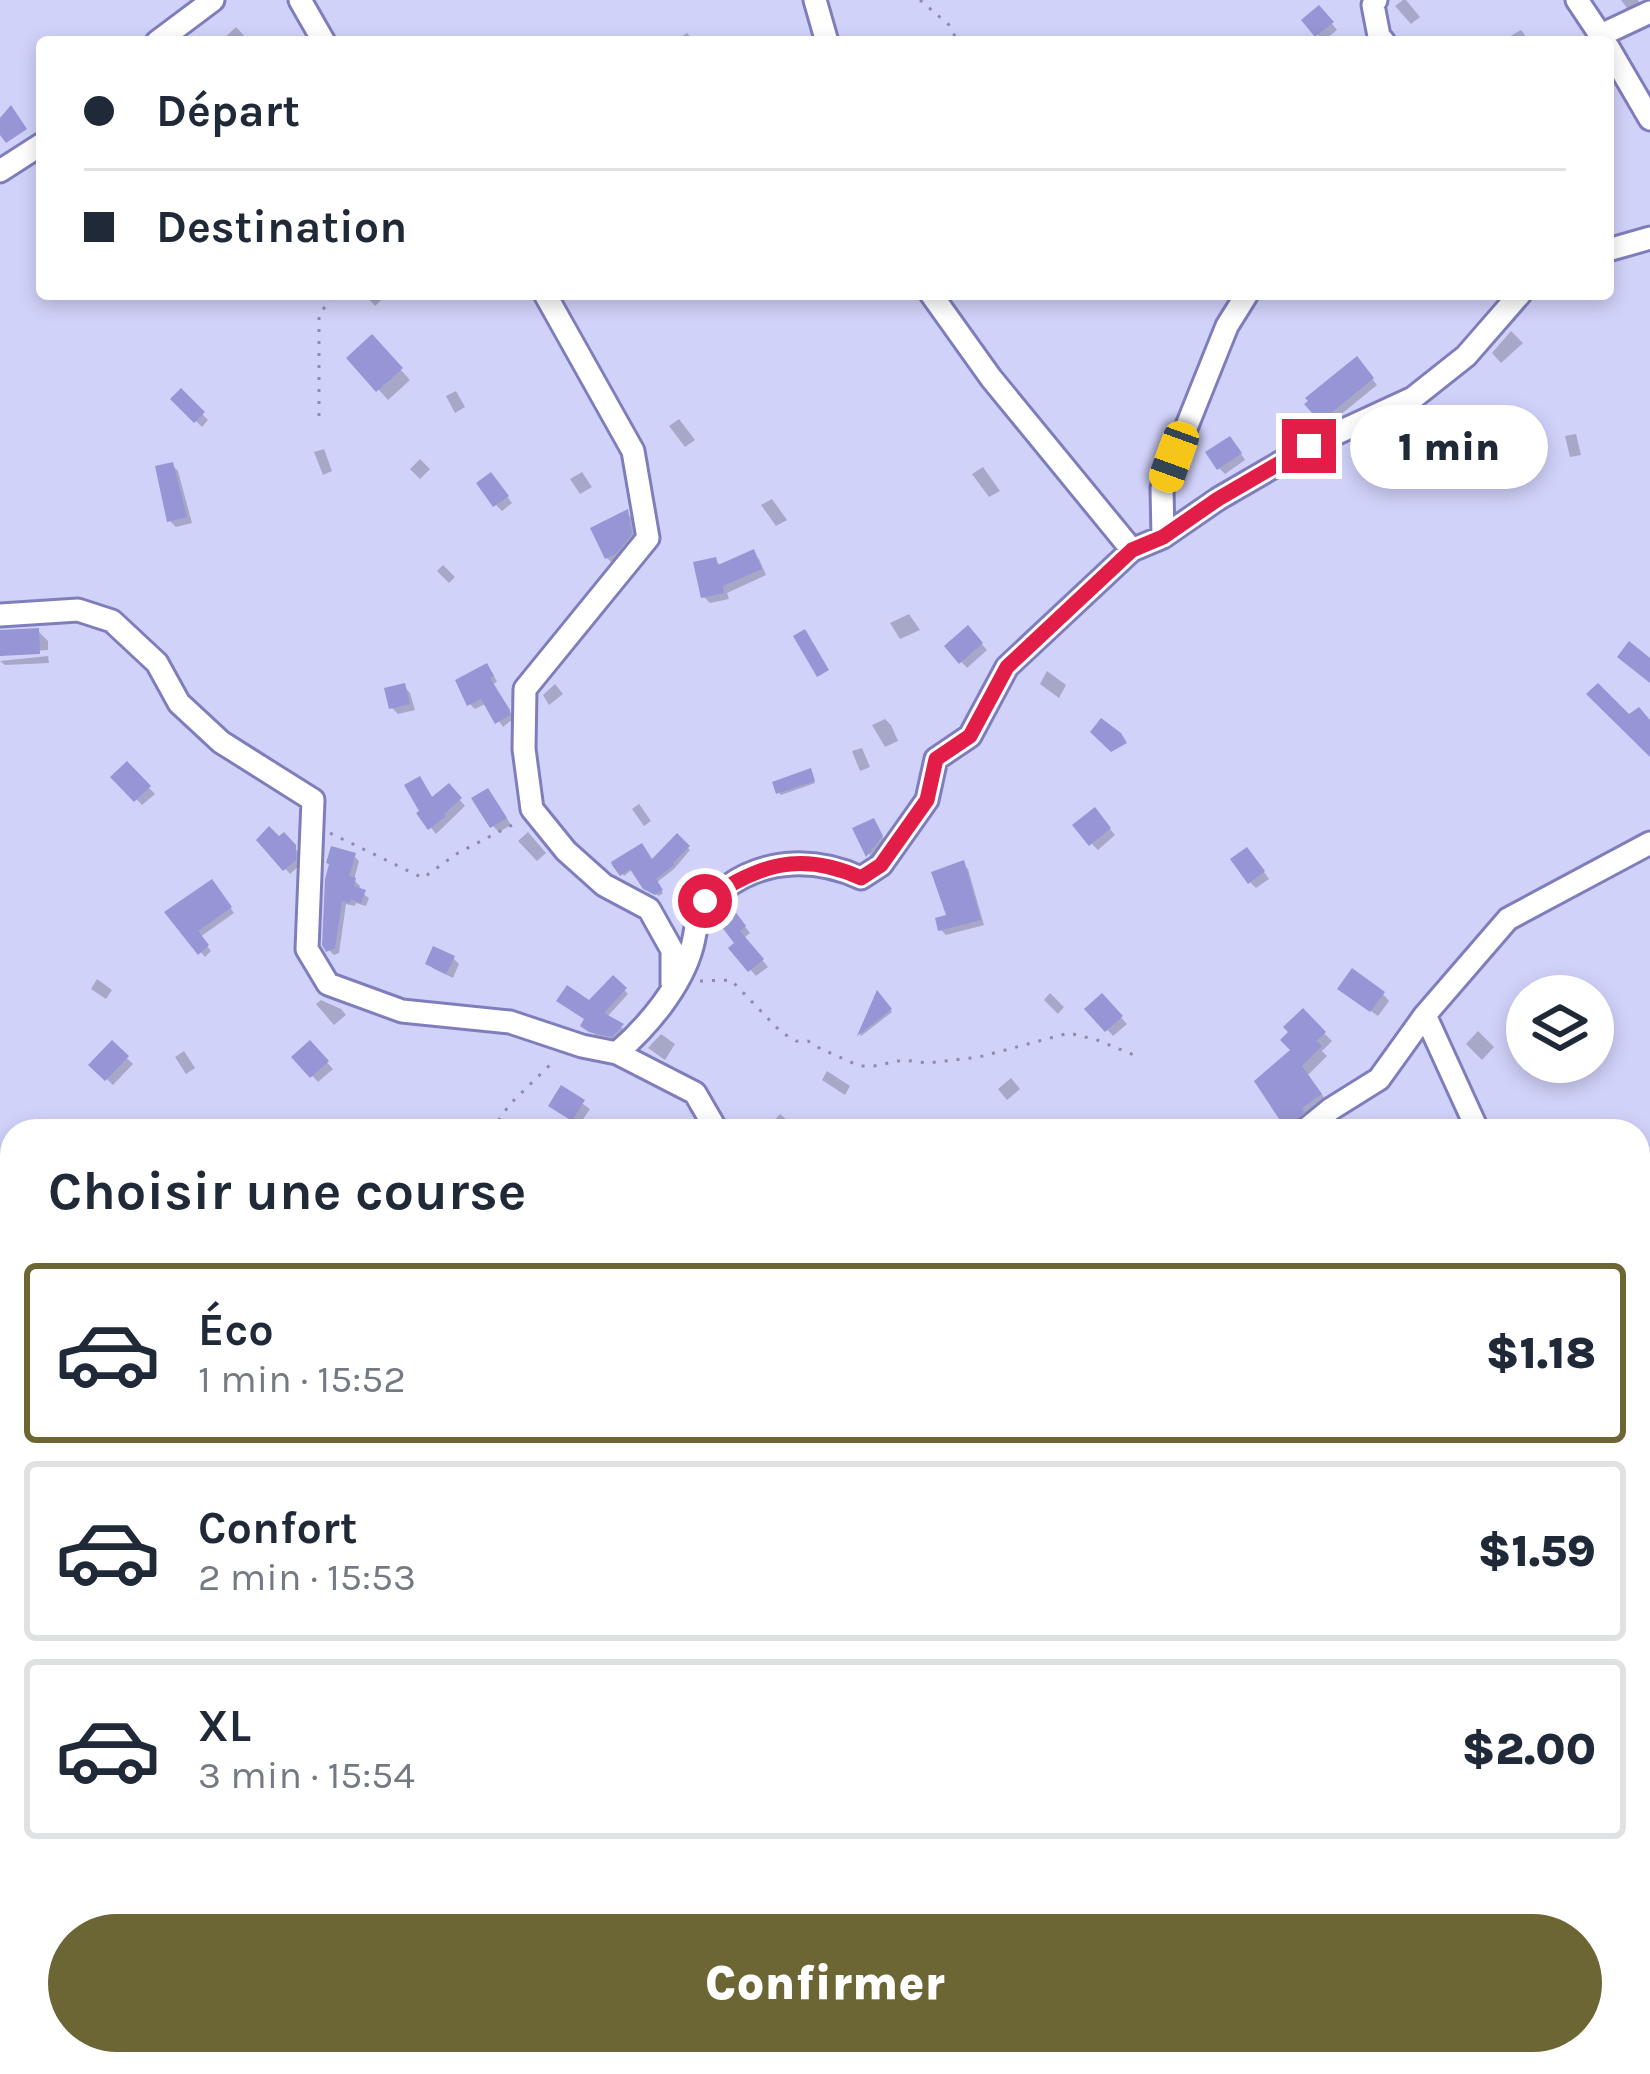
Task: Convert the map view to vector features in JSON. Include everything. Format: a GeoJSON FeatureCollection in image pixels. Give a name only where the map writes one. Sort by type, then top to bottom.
{"type":"FeatureCollection","features":[{"type":"Feature","properties":{"kind":"street"},"geometry":{"type":"LineString","coordinates":[[165,36],[213,0]]}},
{"type":"Feature","properties":{"kind":"street"},"geometry":{"type":"LineString","coordinates":[[300,0],[321,36]]}},
{"type":"Feature","properties":{"kind":"street"},"geometry":{"type":"LineString","coordinates":[[815,0],[825,36]]}},
{"type":"Feature","properties":{"kind":"street"},"geometry":{"type":"LineString","coordinates":[[1376,0],[1379,36]]}},
{"type":"Feature","properties":{"kind":"street"},"geometry":{"type":"LineString","coordinates":[[1577,0],[1602,36]]}},
{"type":"Feature","properties":{"kind":"street"},"geometry":{"type":"LineString","coordinates":[[1613,36],[1650,12]]}},
{"type":"Feature","properties":{"kind":"street"},"geometry":{"type":"LineString","coordinates":[[1614,56],[1650,118]]}},
{"type":"Feature","properties":{"kind":"street"},"geometry":{"type":"LineString","coordinates":[[0,171],[36,148]]}},
{"type":"Feature","properties":{"kind":"street"},"geometry":{"type":"LineString","coordinates":[[1614,248],[1650,238]]}},
{"type":"Feature","properties":{"kind":"street"},"geometry":{"type":"LineString","coordinates":[[548,300],[633,451],[648,538],[525,689],[524,748],[532,809],[566,851],[604,885],[649,909],[671,950],[672,991]]}},
{"type":"Feature","properties":{"kind":"street"},"geometry":{"type":"LineString","coordinates":[[936,300],[991,378],[1132,550]]}},
{"type":"Feature","properties":{"kind":"street"},"geometry":{"type":"LineString","coordinates":[[1163,537],[1162,488],[1227,326],[1242,300]]}},
{"type":"Feature","properties":{"kind":"street"},"geometry":{"type":"LineString","coordinates":[[617,1053],[672,991],[692,950],[705,901],[770,865],[806,863],[842,869],[861,878],[881,865],[927,800],[936,759],[970,736],[1007,667],[1132,550],[1163,537],[1309,446],[1413,398],[1466,356],[1515,300]]}},
{"type":"Feature","properties":{"kind":"street"},"geometry":{"type":"LineString","coordinates":[[0,615],[78,610],[112,621],[158,663],[179,704],[221,742],[314,800],[307,950],[328,984],[402,1011],[510,1022],[617,1053],[695,1093],[710,1119]]}},
{"type":"Feature","properties":{"kind":"street"},"geometry":{"type":"LineString","coordinates":[[1319,1119],[1379,1079],[1425,1015],[1508,919],[1650,843]]}},
{"type":"Feature","properties":{"kind":"street"},"geometry":{"type":"LineString","coordinates":[[1425,1015],[1473,1119]]}},
{"type":"Feature","properties":{"kind":"path"},"geometry":{"type":"LineString","coordinates":[[920,0],[950,25],[955,36]]}},
{"type":"Feature","properties":{"kind":"path"},"geometry":{"type":"LineString","coordinates":[[320,416],[319,315],[330,300]]}},
{"type":"Feature","properties":{"kind":"path"},"geometry":{"type":"LineString","coordinates":[[312,825],[423,878],[458,853],[514,825],[532,809]]}},
{"type":"Feature","properties":{"kind":"path"},"geometry":{"type":"LineString","coordinates":[[672,991],[705,980],[730,980],[781,1033],[860,1066],[979,1057],[1069,1033],[1139,1057]]}},
{"type":"Feature","properties":{"kind":"path"},"geometry":{"type":"LineString","coordinates":[[500,1119],[554,1060],[552,1036]]}},
{"type":"Feature","properties":{"kind":"building"},"geometry":{"type":"Polygon","coordinates":[[[1319,5],[1334,22],[1314,36],[1301,20],[1319,5]]]}},
{"type":"Feature","properties":{"kind":"building"},"geometry":{"type":"Polygon","coordinates":[[[11,105],[27,129],[6,143],[0,135],[0,118],[11,105]]]}},
{"type":"Feature","properties":{"kind":"building"},"geometry":{"type":"Polygon","coordinates":[[[372,334],[403,368],[376,392],[346,358],[372,334]]]}},
{"type":"Feature","properties":{"kind":"building"},"geometry":{"type":"Polygon","coordinates":[[[1357,356],[1374,378],[1320,422],[1304,404],[1305,398],[1357,356]]]}},
{"type":"Feature","properties":{"kind":"building"},"geometry":{"type":"Polygon","coordinates":[[[181,388],[205,412],[194,423],[170,399],[181,388]]]}},
{"type":"Feature","properties":{"kind":"building"},"geometry":{"type":"Polygon","coordinates":[[[1230,436],[1242,453],[1217,470],[1205,452],[1230,436]]]}},
{"type":"Feature","properties":{"kind":"building"},"geometry":{"type":"Polygon","coordinates":[[[173,462],[187,517],[167,522],[155,466],[173,462]]]}},
{"type":"Feature","properties":{"kind":"building"},"geometry":{"type":"Polygon","coordinates":[[[491,472],[509,496],[493,507],[476,483],[491,472]]]}},
{"type":"Feature","properties":{"kind":"building"},"geometry":{"type":"Polygon","coordinates":[[[628,509],[632,534],[616,554],[605,559],[590,528],[628,509]]]}},
{"type":"Feature","properties":{"kind":"building"},"geometry":{"type":"Polygon","coordinates":[[[754,549],[762,569],[723,586],[724,593],[701,598],[693,562],[716,557],[718,565],[754,549]]]}},
{"type":"Feature","properties":{"kind":"building"},"geometry":{"type":"Polygon","coordinates":[[[968,625],[983,643],[959,664],[944,646],[968,625]]]}},
{"type":"Feature","properties":{"kind":"building"},"geometry":{"type":"Polygon","coordinates":[[[39,628],[40,654],[0,656],[0,630],[39,628]]]}},
{"type":"Feature","properties":{"kind":"building"},"geometry":{"type":"Polygon","coordinates":[[[805,629],[829,670],[817,677],[793,636],[805,629]]]}},
{"type":"Feature","properties":{"kind":"building"},"geometry":{"type":"Polygon","coordinates":[[[1629,641],[1650,658],[1650,683],[1617,657],[1629,641]]]}},
{"type":"Feature","properties":{"kind":"building"},"geometry":{"type":"Polygon","coordinates":[[[487,663],[494,676],[490,678],[510,710],[510,715],[495,724],[481,699],[467,706],[455,680],[487,663]]]}},
{"type":"Feature","properties":{"kind":"building"},"geometry":{"type":"Polygon","coordinates":[[[405,683],[410,704],[389,709],[384,688],[405,683]]]}},
{"type":"Feature","properties":{"kind":"building"},"geometry":{"type":"Polygon","coordinates":[[[1598,683],[1629,714],[1639,707],[1650,720],[1650,757],[1586,694],[1598,683]]]}},
{"type":"Feature","properties":{"kind":"building"},"geometry":{"type":"Polygon","coordinates":[[[1101,718],[1127,743],[1111,752],[1090,732],[1101,718]]]}},
{"type":"Feature","properties":{"kind":"building"},"geometry":{"type":"Polygon","coordinates":[[[127,761],[151,786],[134,802],[110,777],[127,761]]]}},
{"type":"Feature","properties":{"kind":"building"},"geometry":{"type":"Polygon","coordinates":[[[811,768],[815,781],[776,794],[772,782],[811,768]]]}},
{"type":"Feature","properties":{"kind":"building"},"geometry":{"type":"Polygon","coordinates":[[[420,776],[432,797],[449,783],[462,798],[428,830],[404,785],[420,776]]]}},
{"type":"Feature","properties":{"kind":"building"},"geometry":{"type":"Polygon","coordinates":[[[488,788],[507,818],[490,828],[471,798],[488,788]]]}},
{"type":"Feature","properties":{"kind":"building"},"geometry":{"type":"Polygon","coordinates":[[[1095,807],[1111,828],[1089,846],[1072,825],[1095,807]]]}},
{"type":"Feature","properties":{"kind":"building"},"geometry":{"type":"Polygon","coordinates":[[[874,818],[883,836],[866,857],[852,828],[874,818]]]}},
{"type":"Feature","properties":{"kind":"building"},"geometry":{"type":"Polygon","coordinates":[[[269,826],[279,836],[284,832],[296,845],[296,860],[283,871],[256,840],[269,826]]]}},
{"type":"Feature","properties":{"kind":"building"},"geometry":{"type":"Polygon","coordinates":[[[677,833],[690,846],[656,879],[663,890],[655,895],[643,889],[630,869],[620,876],[612,865],[642,843],[652,859],[677,833]]]}},
{"type":"Feature","properties":{"kind":"building"},"geometry":{"type":"Polygon","coordinates":[[[331,846],[356,853],[349,876],[356,878],[354,886],[366,890],[361,903],[342,901],[335,948],[326,952],[322,945],[325,879],[331,846]]]}},
{"type":"Feature","properties":{"kind":"building"},"geometry":{"type":"Polygon","coordinates":[[[1247,847],[1265,871],[1248,884],[1230,859],[1247,847]]]}},
{"type":"Feature","properties":{"kind":"building"},"geometry":{"type":"Polygon","coordinates":[[[964,860],[981,920],[938,931],[935,918],[946,915],[931,872],[964,860]]]}},
{"type":"Feature","properties":{"kind":"building"},"geometry":{"type":"Polygon","coordinates":[[[212,879],[232,907],[198,931],[209,945],[198,955],[164,912],[212,879]]]}},
{"type":"Feature","properties":{"kind":"building"},"geometry":{"type":"Polygon","coordinates":[[[732,907],[746,926],[740,931],[764,959],[748,972],[728,948],[734,943],[715,918],[732,907]]]}},
{"type":"Feature","properties":{"kind":"building"},"geometry":{"type":"Polygon","coordinates":[[[433,946],[455,956],[446,974],[425,964],[433,946]]]}},
{"type":"Feature","properties":{"kind":"building"},"geometry":{"type":"Polygon","coordinates":[[[1352,968],[1385,992],[1370,1012],[1337,989],[1352,968]]]}},
{"type":"Feature","properties":{"kind":"building"},"geometry":{"type":"Polygon","coordinates":[[[613,975],[627,988],[604,1013],[624,1024],[612,1037],[589,1032],[580,1026],[584,1019],[556,1001],[567,985],[589,1000],[613,975]]]}},
{"type":"Feature","properties":{"kind":"building"},"geometry":{"type":"Polygon","coordinates":[[[877,990],[892,1009],[857,1036],[877,990]]]}},
{"type":"Feature","properties":{"kind":"building"},"geometry":{"type":"Polygon","coordinates":[[[1102,993],[1123,1016],[1105,1032],[1084,1009],[1102,993]]]}},
{"type":"Feature","properties":{"kind":"building"},"geometry":{"type":"Polygon","coordinates":[[[1303,1008],[1326,1032],[1316,1041],[1322,1046],[1302,1066],[1322,1094],[1302,1108],[1298,1119],[1279,1119],[1254,1081],[1290,1050],[1280,1040],[1288,1032],[1283,1027],[1303,1008]]]}},
{"type":"Feature","properties":{"kind":"building"},"geometry":{"type":"Polygon","coordinates":[[[112,1040],[129,1056],[105,1081],[88,1065],[112,1040]]]}},
{"type":"Feature","properties":{"kind":"building"},"geometry":{"type":"Polygon","coordinates":[[[310,1040],[329,1061],[310,1078],[291,1057],[310,1040]]]}},
{"type":"Feature","properties":{"kind":"building"},"geometry":{"type":"Polygon","coordinates":[[[561,1085],[585,1100],[573,1119],[548,1106],[561,1085]]]}},
{"type":"Feature","properties":{"kind":"route"},"geometry":{"type":"LineString","coordinates":[[705,901],[770,865],[806,863],[842,869],[861,878],[881,865],[927,800],[936,759],[970,736],[1007,667],[1132,550],[1163,537],[1309,446]]}}]}
